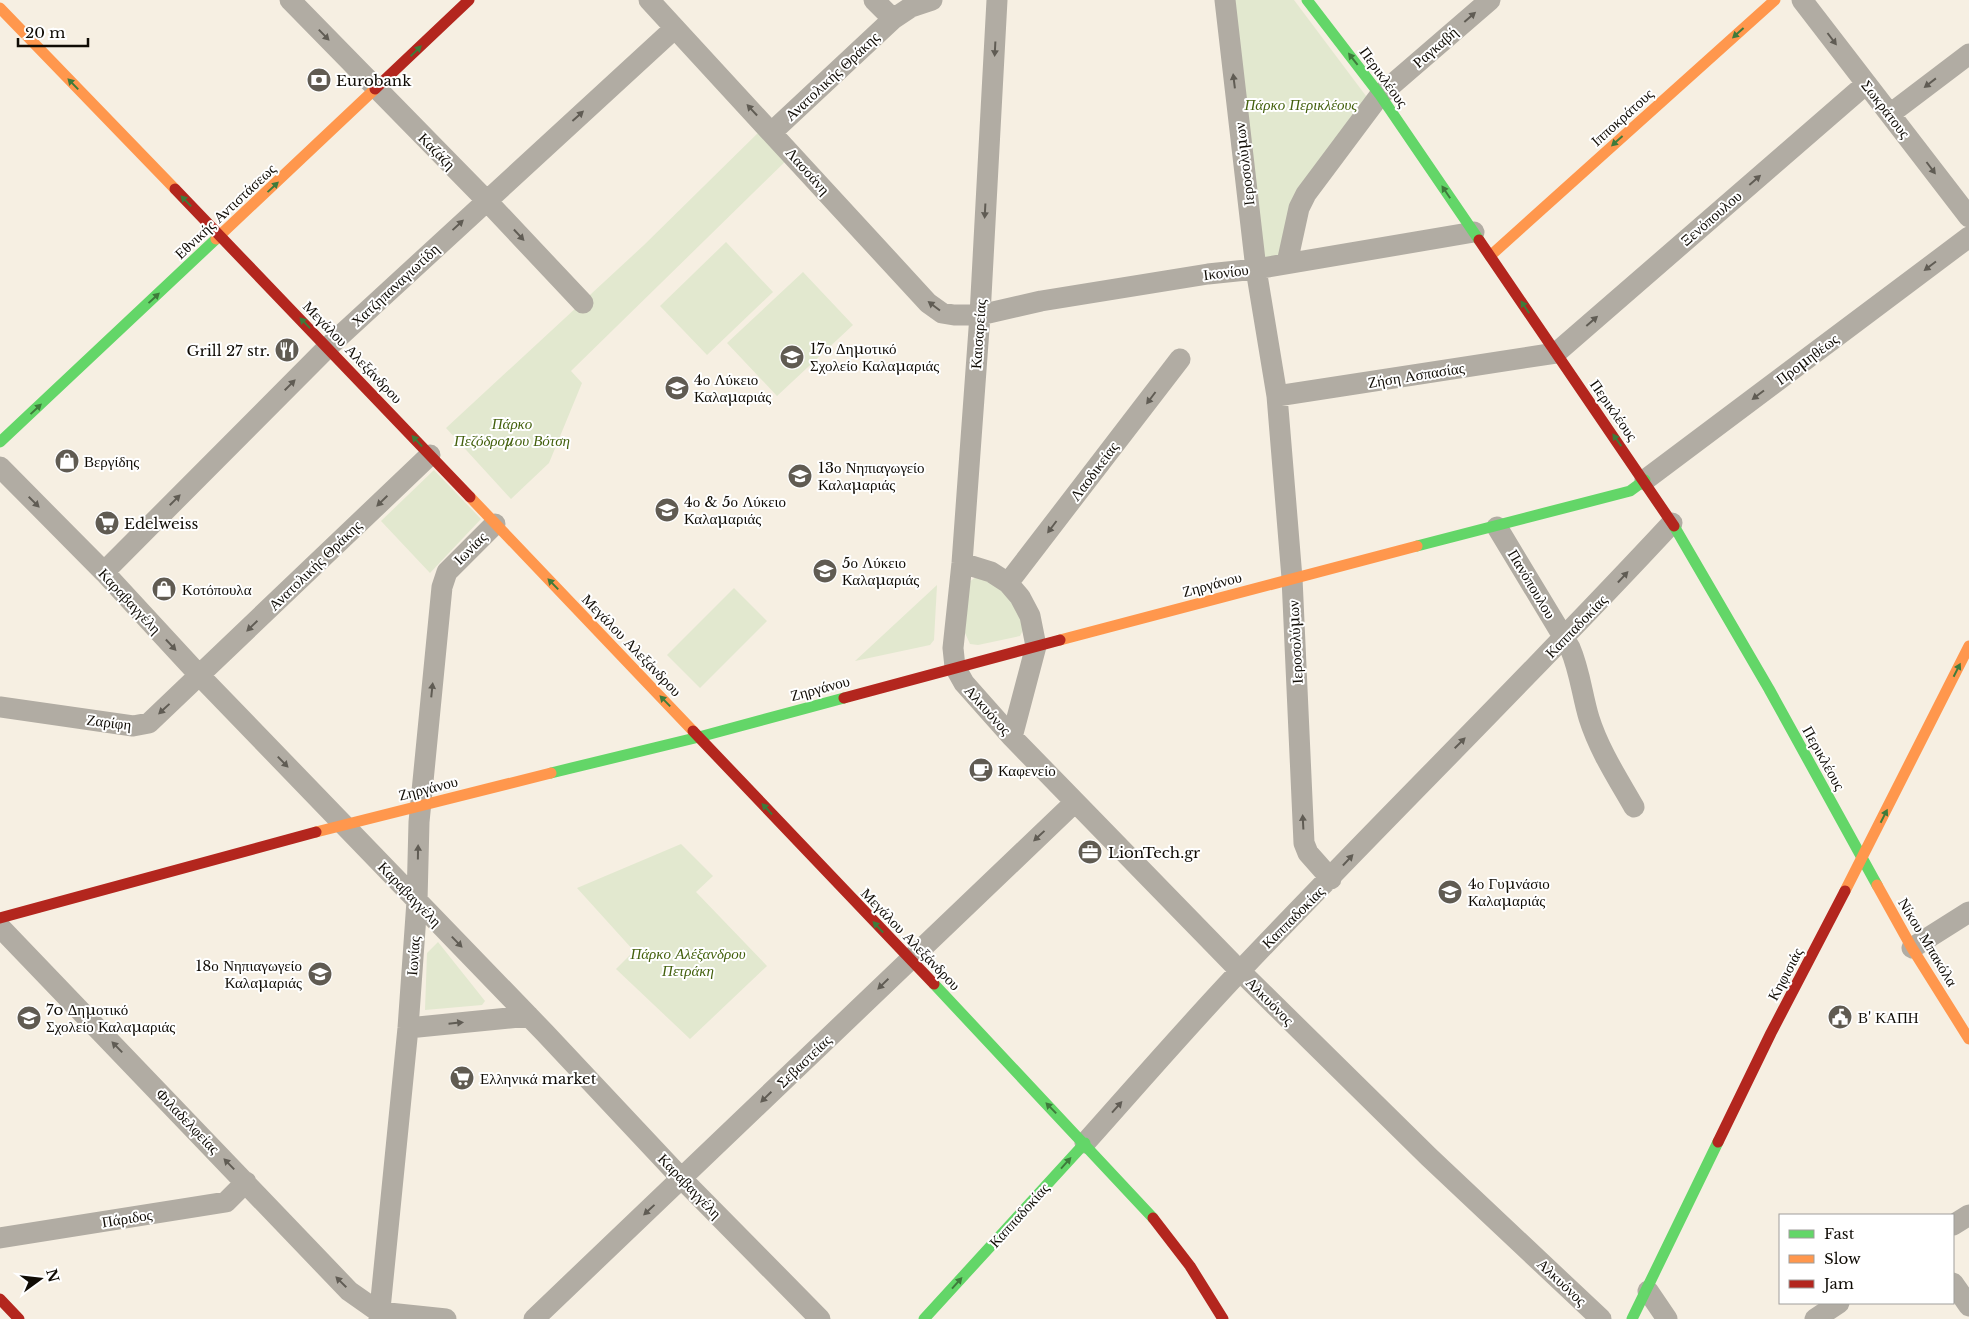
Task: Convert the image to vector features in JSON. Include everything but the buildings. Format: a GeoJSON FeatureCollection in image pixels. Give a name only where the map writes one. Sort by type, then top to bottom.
{"type":"FeatureCollection","features":[{"type":"Feature","properties":{"kind":"street"},"geometry":{"type":"LineString","coordinates":[[0,7],[6,0]]}},
{"type":"Feature","properties":{"kind":"street","name":"Καζάζη"},"geometry":{"type":"LineString","coordinates":[[290,0],[486,200],[583,303]]}},
{"type":"Feature","properties":{"kind":"street","name":"Εθνικής Αντιστάσεως"},"geometry":{"type":"LineString","coordinates":[[0,442],[469,0]]}},
{"type":"Feature","properties":{"kind":"street","name":"Λασσάνη"},"geometry":{"type":"LineString","coordinates":[[649,0],[928,303],[942,313],[954,316],[980,315]]}},
{"type":"Feature","properties":{"kind":"street"},"geometry":{"type":"LineString","coordinates":[[874,0],[893,19]]}},
{"type":"Feature","properties":{"kind":"street","name":"Ανατολικής Θράκης"},"geometry":{"type":"LineString","coordinates":[[772,132],[893,19],[911,7],[932,0]]}},
{"type":"Feature","properties":{"kind":"street","name":"Καισαρείας"},"geometry":{"type":"LineString","coordinates":[[955,667],[953,648],[962,563],[980,315],[997,0]]}},
{"type":"Feature","properties":{"kind":"street","name":"Ιεροσολύμων"},"geometry":{"type":"LineString","coordinates":[[1225,0],[1256,268],[1277,396],[1292,578],[1304,843],[1308,852],[1331,879]]}},
{"type":"Feature","properties":{"kind":"street","name":"Περικλέους"},"geometry":{"type":"LineString","coordinates":[[1307,0],[1380,95],[1645,480],[1769,689],[1862,859]]}},
{"type":"Feature","properties":{"kind":"street","name":"Ραγκαβή"},"geometry":{"type":"LineString","coordinates":[[1287,263],[1299,208],[1306,194],[1380,95],[1490,0]]}},
{"type":"Feature","properties":{"kind":"street","name":"Ιπποκράτους"},"geometry":{"type":"LineString","coordinates":[[1490,256],[1774,0]]}},
{"type":"Feature","properties":{"kind":"street","name":"Σωκράτους"},"geometry":{"type":"LineString","coordinates":[[1802,0],[1969,217]]}},
{"type":"Feature","properties":{"kind":"street","name":"Μεγάλου Αλεξάνδρου"},"geometry":{"type":"LineString","coordinates":[[0,7],[328,347],[1085,1143],[1160,1226],[1223,1319]]}},
{"type":"Feature","properties":{"kind":"street","name":"Χατζηπαναγιωτίδη"},"geometry":{"type":"LineString","coordinates":[[104,572],[328,347],[675,28]]}},
{"type":"Feature","properties":{"kind":"street"},"geometry":{"type":"LineString","coordinates":[[1890,114],[1969,54]]}},
{"type":"Feature","properties":{"kind":"street","name":"Ξενόπουλου"},"geometry":{"type":"LineString","coordinates":[[1556,353],[1866,84]]}},
{"type":"Feature","properties":{"kind":"street","name":"Ικονίου"},"geometry":{"type":"LineString","coordinates":[[980,315],[1041,301],[1474,232]]}},
{"type":"Feature","properties":{"kind":"street","name":"Προμηθέως"},"geometry":{"type":"LineString","coordinates":[[1645,480],[1969,237]]}},
{"type":"Feature","properties":{"kind":"street","name":"Ζήση Ασπασίας"},"geometry":{"type":"LineString","coordinates":[[1277,396],[1556,353]]}},
{"type":"Feature","properties":{"kind":"street","name":"Λαοδικείας"},"geometry":{"type":"LineString","coordinates":[[1008,584],[1180,359]]}},
{"type":"Feature","properties":{"kind":"street","name":"Ανατολικής Θράκης"},"geometry":{"type":"LineString","coordinates":[[200,676],[430,455]]}},
{"type":"Feature","properties":{"kind":"street","name":"Καραβαγγέλη"},"geometry":{"type":"LineString","coordinates":[[0,467],[104,572],[200,676],[528,1016],[682,1179],[820,1319]]}},
{"type":"Feature","properties":{"kind":"street","name":"Ζηργάνου"},"geometry":{"type":"LineString","coordinates":[[0,918],[421,804],[698,737],[1292,578],[1497,527],[1630,491],[1645,480]]}},
{"type":"Feature","properties":{"kind":"street","name":"Καππαδοκίας"},"geometry":{"type":"LineString","coordinates":[[924,1319],[1240,971],[1331,879],[1456,746],[1565,638],[1672,523]]}},
{"type":"Feature","properties":{"kind":"street","name":"Ιωνίας"},"geometry":{"type":"LineString","coordinates":[[379,1315],[408,1028],[417,901],[421,804],[442,587],[446,572],[495,524]]}},
{"type":"Feature","properties":{"kind":"street","name":"Πανόπουλου"},"geometry":{"type":"LineString","coordinates":[[1497,527],[1565,638],[1577,665],[1589,718],[1634,807]]}},
{"type":"Feature","properties":{"kind":"street"},"geometry":{"type":"LineString","coordinates":[[962,563],[991,572],[1008,584],[1020,596],[1030,616],[1036,646],[1012,737]]}},
{"type":"Feature","properties":{"kind":"street","name":"Κηφισιάς"},"geometry":{"type":"LineString","coordinates":[[1632,1319],[1648,1291],[1771,1033],[1862,859],[1969,646]]}},
{"type":"Feature","properties":{"kind":"street","name":"Αλκυόνος"},"geometry":{"type":"LineString","coordinates":[[955,667],[964,683],[1012,737],[1240,971],[1429,1156],[1601,1319]]}},
{"type":"Feature","properties":{"kind":"street","name":"Ζαρίφη"},"geometry":{"type":"LineString","coordinates":[[0,707],[133,726],[144,725],[200,676]]}},
{"type":"Feature","properties":{"kind":"street","name":"Σεβαστείας"},"geometry":{"type":"LineString","coordinates":[[534,1319],[1074,802]]}},
{"type":"Feature","properties":{"kind":"street","name":"Νίκου Μπακόλα"},"geometry":{"type":"LineString","coordinates":[[1862,859],[1912,948],[1969,1039]]}},
{"type":"Feature","properties":{"kind":"street"},"geometry":{"type":"LineString","coordinates":[[1912,948],[1969,912]]}},
{"type":"Feature","properties":{"kind":"street","name":"Φιλαδελφείας"},"geometry":{"type":"LineString","coordinates":[[0,927],[349,1291],[379,1315]]}},
{"type":"Feature","properties":{"kind":"street"},"geometry":{"type":"LineString","coordinates":[[408,1028],[528,1016]]}},
{"type":"Feature","properties":{"kind":"street","name":"Πάριδος"},"geometry":{"type":"LineString","coordinates":[[0,1238],[226,1202],[246,1182]]}},
{"type":"Feature","properties":{"kind":"street"},"geometry":{"type":"LineString","coordinates":[[1954,1224],[1969,1215]]}},
{"type":"Feature","properties":{"kind":"street"},"geometry":{"type":"LineString","coordinates":[[1954,1284],[1969,1306]]}},
{"type":"Feature","properties":{"kind":"street"},"geometry":{"type":"LineString","coordinates":[[1648,1291],[1667,1319]]}},
{"type":"Feature","properties":{"kind":"street"},"geometry":{"type":"LineString","coordinates":[[0,1299],[19,1319]]}},
{"type":"Feature","properties":{"kind":"street"},"geometry":{"type":"LineString","coordinates":[[1815,1319],[1837,1304]]}},
{"type":"Feature","properties":{"kind":"street"},"geometry":{"type":"LineString","coordinates":[[379,1315],[446,1319]]}},
{"type":"Feature","properties":{"kind":"green space","name":"Πάρκο Περικλέους"},"geometry":{"type":"Polygon","coordinates":[[[1232,0],[1294,0],[1375,108],[1296,194],[1280,257],[1261,260],[1232,0]]]}},
{"type":"Feature","properties":{"kind":"green space","name":"Πάρκο Πεζόδρομου Βότση"},"geometry":{"type":"Polygon","coordinates":[[[766,125],[793,154],[571,371],[582,383],[549,463],[511,499],[446,428],[644,245],[766,125]]]}},
{"type":"Feature","properties":{"kind":"green space"},"geometry":{"type":"Polygon","coordinates":[[[726,242],[773,292],[707,355],[660,306],[726,242]]]}},
{"type":"Feature","properties":{"kind":"green space"},"geometry":{"type":"Polygon","coordinates":[[[803,272],[853,325],[777,396],[727,343],[803,272]]]}},
{"type":"Feature","properties":{"kind":"green space"},"geometry":{"type":"Polygon","coordinates":[[[434,470],[481,519],[430,573],[381,521],[434,470]]]}},
{"type":"Feature","properties":{"kind":"green space"},"geometry":{"type":"Polygon","coordinates":[[[976,577],[987,577],[1006,592],[1021,615],[1024,628],[1020,636],[978,645],[970,644],[965,633],[969,582],[976,577]]]}},
{"type":"Feature","properties":{"kind":"green space"},"geometry":{"type":"Polygon","coordinates":[[[937,585],[934,640],[930,645],[855,661],[937,585]]]}},
{"type":"Feature","properties":{"kind":"green space"},"geometry":{"type":"Polygon","coordinates":[[[734,588],[767,621],[700,688],[667,655],[734,588]]]}},
{"type":"Feature","properties":{"kind":"green space","name":"Πάρκο Αλέξανδρου Πετράκη"},"geometry":{"type":"Polygon","coordinates":[[[681,844],[713,876],[696,892],[767,966],[690,1039],[616,969],[634,951],[577,888],[681,844]]]}},
{"type":"Feature","properties":{"kind":"green space"},"geometry":{"type":"Polygon","coordinates":[[[438,942],[485,1001],[482,1005],[425,1010],[427,953],[438,942]]]}},
{"type":"Feature","properties":{"kind":"traffic: fast"},"geometry":{"type":"LineString","coordinates":[[1307,0],[1380,95],[1479,240]]}},
{"type":"Feature","properties":{"kind":"traffic: fast"},"geometry":{"type":"LineString","coordinates":[[0,442],[216,239]]}},
{"type":"Feature","properties":{"kind":"traffic: fast"},"geometry":{"type":"LineString","coordinates":[[1417,546],[1630,491],[1645,480]]}},
{"type":"Feature","properties":{"kind":"traffic: fast"},"geometry":{"type":"LineString","coordinates":[[1674,526],[1769,689],[1877,885]]}},
{"type":"Feature","properties":{"kind":"traffic: fast"},"geometry":{"type":"LineString","coordinates":[[551,773],[699,737],[844,698]]}},
{"type":"Feature","properties":{"kind":"traffic: fast"},"geometry":{"type":"LineString","coordinates":[[934,984],[1153,1218]]}},
{"type":"Feature","properties":{"kind":"traffic: fast"},"geometry":{"type":"LineString","coordinates":[[1632,1319],[1718,1142]]}},
{"type":"Feature","properties":{"kind":"traffic: fast"},"geometry":{"type":"LineString","coordinates":[[924,1319],[1085,1143]]}},
{"type":"Feature","properties":{"kind":"traffic: slow"},"geometry":{"type":"LineString","coordinates":[[1490,256],[1775,0]]}},
{"type":"Feature","properties":{"kind":"traffic: slow"},"geometry":{"type":"LineString","coordinates":[[0,8],[175,189]]}},
{"type":"Feature","properties":{"kind":"traffic: slow"},"geometry":{"type":"LineString","coordinates":[[216,239],[375,89]]}},
{"type":"Feature","properties":{"kind":"traffic: slow"},"geometry":{"type":"LineString","coordinates":[[470,497],[693,731]]}},
{"type":"Feature","properties":{"kind":"traffic: slow"},"geometry":{"type":"LineString","coordinates":[[1060,640],[1417,546]]}},
{"type":"Feature","properties":{"kind":"traffic: slow"},"geometry":{"type":"LineString","coordinates":[[1845,891],[1969,646]]}},
{"type":"Feature","properties":{"kind":"traffic: slow"},"geometry":{"type":"LineString","coordinates":[[316,832],[551,773]]}},
{"type":"Feature","properties":{"kind":"traffic: slow"},"geometry":{"type":"LineString","coordinates":[[1877,885],[1912,948],[1969,1039]]}},
{"type":"Feature","properties":{"kind":"traffic: jam"},"geometry":{"type":"LineString","coordinates":[[375,89],[469,0]]}},
{"type":"Feature","properties":{"kind":"traffic: jam"},"geometry":{"type":"LineString","coordinates":[[175,189],[470,497]]}},
{"type":"Feature","properties":{"kind":"traffic: jam"},"geometry":{"type":"LineString","coordinates":[[1479,240],[1674,526]]}},
{"type":"Feature","properties":{"kind":"traffic: jam"},"geometry":{"type":"LineString","coordinates":[[844,698],[1060,640]]}},
{"type":"Feature","properties":{"kind":"traffic: jam"},"geometry":{"type":"LineString","coordinates":[[693,731],[934,984]]}},
{"type":"Feature","properties":{"kind":"traffic: jam"},"geometry":{"type":"LineString","coordinates":[[0,918],[316,832]]}},
{"type":"Feature","properties":{"kind":"traffic: jam"},"geometry":{"type":"LineString","coordinates":[[1718,1142],[1771,1033],[1845,891]]}},
{"type":"Feature","properties":{"kind":"traffic: jam"},"geometry":{"type":"LineString","coordinates":[[1153,1218],[1190,1266],[1223,1319]]}},
{"type":"Feature","properties":{"kind":"traffic: jam"},"geometry":{"type":"LineString","coordinates":[[0,1299],[19,1319]]}},
{"type":"Feature","properties":{"kind":"place","name":"Eurobank"},"geometry":{"type":"Point","coordinates":[319,80]}},
{"type":"Feature","properties":{"kind":"place","name":"Grill 27 str."},"geometry":{"type":"Point","coordinates":[287,350]}},
{"type":"Feature","properties":{"kind":"place","name":"17ο Δημοτικό Σχολείο Καλαμαριάς"},"geometry":{"type":"Point","coordinates":[792,357]}},
{"type":"Feature","properties":{"kind":"place","name":"4ο Λύκειο Καλαμαριάς"},"geometry":{"type":"Point","coordinates":[677,388]}},
{"type":"Feature","properties":{"kind":"place","name":"Βεργίδης"},"geometry":{"type":"Point","coordinates":[67,461]}},
{"type":"Feature","properties":{"kind":"place","name":"13ο Νηπιαγωγείο Καλαμαριάς"},"geometry":{"type":"Point","coordinates":[800,476]}},
{"type":"Feature","properties":{"kind":"place","name":"4ο & 5ο Λύκειο Καλαμαριάς"},"geometry":{"type":"Point","coordinates":[667,510]}},
{"type":"Feature","properties":{"kind":"place","name":"Edelweiss"},"geometry":{"type":"Point","coordinates":[107,523]}},
{"type":"Feature","properties":{"kind":"place","name":"5ο Λύκειο Καλαμαριάς"},"geometry":{"type":"Point","coordinates":[825,571]}},
{"type":"Feature","properties":{"kind":"place","name":"Κοτόπουλα"},"geometry":{"type":"Point","coordinates":[164,589]}},
{"type":"Feature","properties":{"kind":"place","name":"Καφενείο"},"geometry":{"type":"Point","coordinates":[981,770]}},
{"type":"Feature","properties":{"kind":"place","name":"LionTech.gr"},"geometry":{"type":"Point","coordinates":[1090,852]}},
{"type":"Feature","properties":{"kind":"place","name":"4ο Γυμνάσιο Καλαμαριάς"},"geometry":{"type":"Point","coordinates":[1450,892]}},
{"type":"Feature","properties":{"kind":"place","name":"18ο Νηπιαγωγείο Καλαμαριάς"},"geometry":{"type":"Point","coordinates":[320,974]}},
{"type":"Feature","properties":{"kind":"place","name":"Β' ΚΑΠΗ"},"geometry":{"type":"Point","coordinates":[1840,1017]}},
{"type":"Feature","properties":{"kind":"place","name":"7o Δημοτικό Σχολείο Καλαμαριάς"},"geometry":{"type":"Point","coordinates":[29,1018]}},
{"type":"Feature","properties":{"kind":"place","name":"Ελληνικά market"},"geometry":{"type":"Point","coordinates":[462,1078]}}]}
